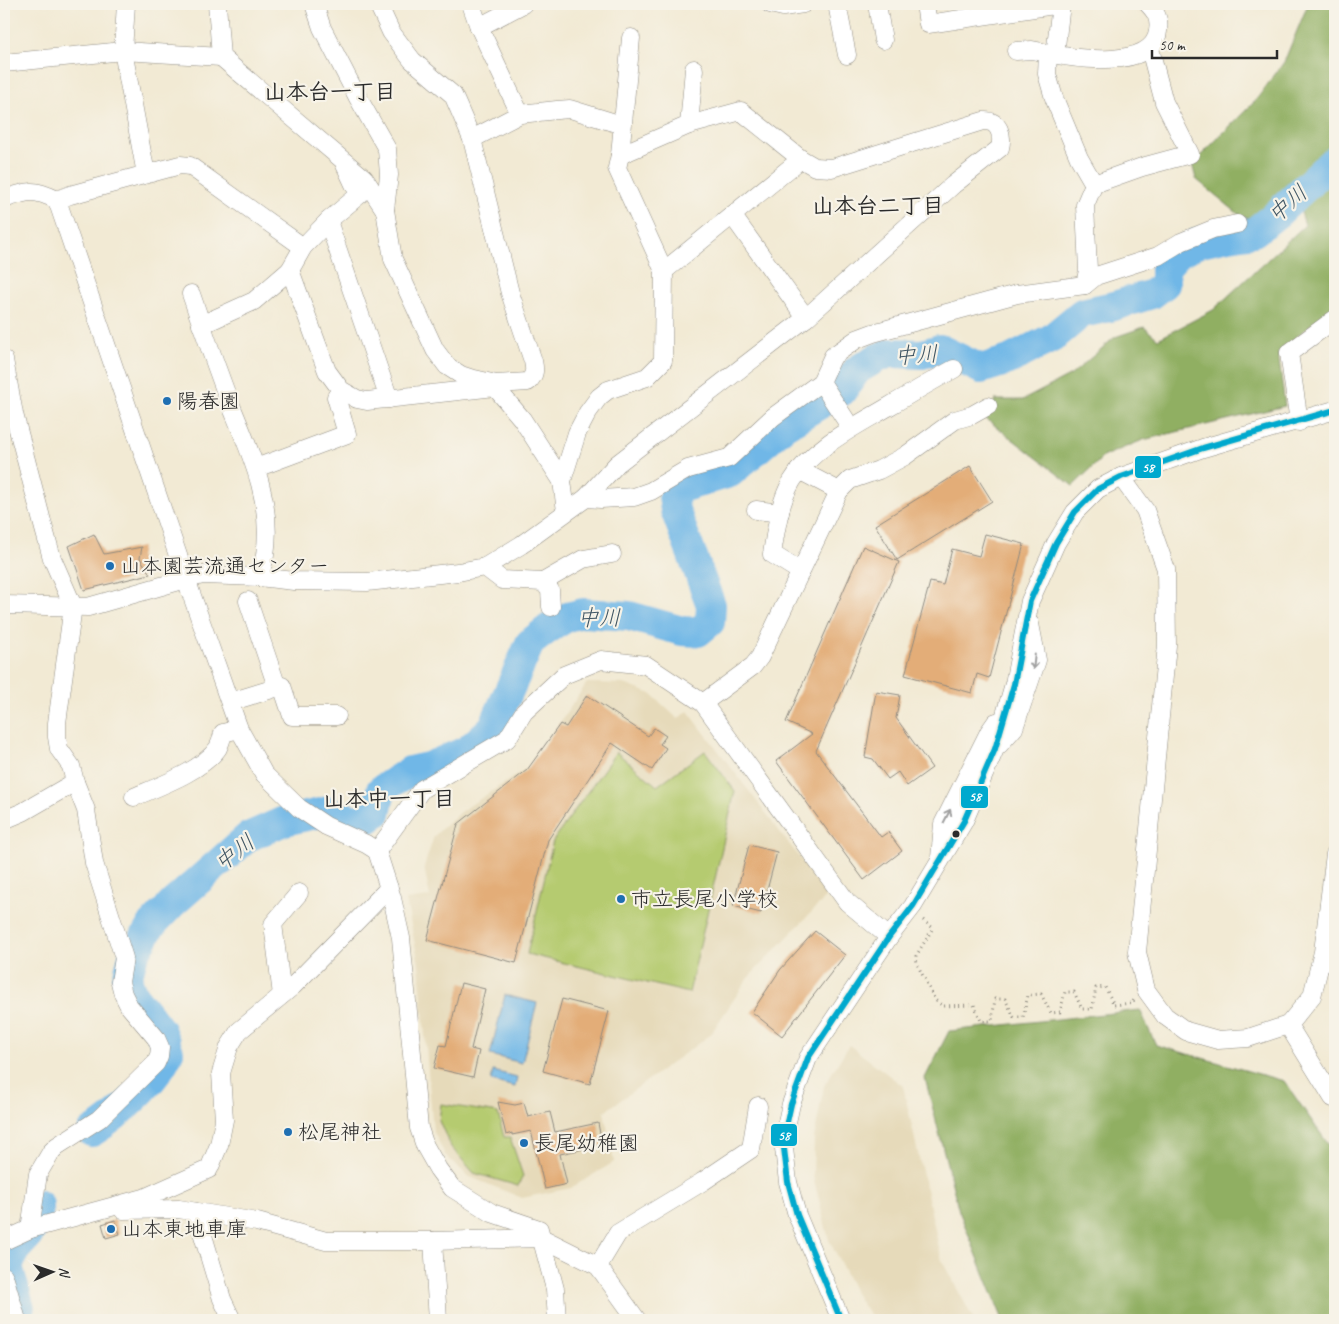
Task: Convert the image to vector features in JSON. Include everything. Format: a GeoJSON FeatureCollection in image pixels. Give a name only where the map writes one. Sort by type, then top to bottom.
{"type":"FeatureCollection","features":[{"type":"Feature","properties":{"kind":"street"},"geometry":{"type":"LineString","coordinates":[[126,4],[123,51],[146,174]]}},
{"type":"Feature","properties":{"kind":"street"},"geometry":{"type":"LineString","coordinates":[[217,4],[221,57]]}},
{"type":"Feature","properties":{"kind":"street"},"geometry":{"type":"LineString","coordinates":[[314,4],[322,28],[333,51],[387,149],[389,175],[385,210],[393,259],[441,359],[461,375],[495,385],[522,419],[562,481]]}},
{"type":"Feature","properties":{"kind":"street"},"geometry":{"type":"LineString","coordinates":[[290,270],[327,371],[341,390],[357,399],[367,401],[528,382],[533,378],[535,371],[533,361],[510,293],[472,139],[453,95],[412,60],[391,32],[378,4]]}},
{"type":"Feature","properties":{"kind":"street"},"geometry":{"type":"LineString","coordinates":[[471,4],[479,27],[520,114]]}},
{"type":"Feature","properties":{"kind":"street"},"geometry":{"type":"LineString","coordinates":[[479,27],[523,4]]}},
{"type":"Feature","properties":{"kind":"street"},"geometry":{"type":"LineString","coordinates":[[770,4],[783,7],[803,4]]}},
{"type":"Feature","properties":{"kind":"street"},"geometry":{"type":"LineString","coordinates":[[837,4],[847,55]]}},
{"type":"Feature","properties":{"kind":"street"},"geometry":{"type":"LineString","coordinates":[[877,4],[883,40]]}},
{"type":"Feature","properties":{"kind":"street"},"geometry":{"type":"LineString","coordinates":[[925,4],[928,24],[1061,4],[1047,74],[1054,98],[1079,158],[1094,184]]}},
{"type":"Feature","properties":{"kind":"street"},"geometry":{"type":"LineString","coordinates":[[1016,51],[1032,50],[1051,54],[1110,59],[1133,56],[1150,49],[1157,41],[1159,19],[1157,6]]}},
{"type":"Feature","properties":{"kind":"street"},"geometry":{"type":"LineString","coordinates":[[566,511],[562,481],[577,433],[588,412],[599,396],[608,390],[647,377],[662,361],[664,271],[617,168],[620,156],[631,38]]}},
{"type":"Feature","properties":{"kind":"street"},"geometry":{"type":"LineString","coordinates":[[1085,285],[1088,270],[1086,205],[1094,184],[1142,167],[1190,154],[1164,102],[1150,49]]}},
{"type":"Feature","properties":{"kind":"street"},"geometry":{"type":"LineString","coordinates":[[4,62],[123,51],[221,57],[364,178],[385,210]]}},
{"type":"Feature","properties":{"kind":"street"},"geometry":{"type":"LineString","coordinates":[[689,125],[694,69]]}},
{"type":"Feature","properties":{"kind":"street"},"geometry":{"type":"LineString","coordinates":[[472,139],[520,114],[570,109],[622,125]]}},
{"type":"Feature","properties":{"kind":"street"},"geometry":{"type":"LineString","coordinates":[[4,605],[88,607],[204,575],[259,577],[294,581],[367,582],[458,572],[485,567],[521,545],[586,498],[617,464],[806,318],[953,186],[1000,148],[1001,134],[997,126],[988,121],[983,121],[832,168],[815,167],[800,159],[741,110],[689,125],[620,156]]}},
{"type":"Feature","properties":{"kind":"street"},"geometry":{"type":"LineString","coordinates":[[664,271],[800,159]]}},
{"type":"Feature","properties":{"kind":"street"},"geometry":{"type":"LineString","coordinates":[[202,325],[254,301],[290,270],[303,247],[328,221],[359,195],[344,162]]}},
{"type":"Feature","properties":{"kind":"street"},"geometry":{"type":"LineString","coordinates":[[56,200],[180,165],[190,166],[303,247]]}},
{"type":"Feature","properties":{"kind":"street"},"geometry":{"type":"LineString","coordinates":[[4,199],[24,192],[42,193],[56,200],[239,728],[264,774],[299,808],[326,826],[366,844],[376,851],[389,888],[401,938],[419,1128],[425,1146],[438,1169],[452,1188],[492,1213],[539,1229],[555,1289],[557,1320]]}},
{"type":"Feature","properties":{"kind":"street"},"geometry":{"type":"LineString","coordinates":[[732,215],[806,318]]}},
{"type":"Feature","properties":{"kind":"street"},"geometry":{"type":"LineString","coordinates":[[328,221],[389,398]]}},
{"type":"Feature","properties":{"kind":"street"},"geometry":{"type":"LineString","coordinates":[[586,498],[601,500],[634,497],[651,491],[688,469],[729,458],[773,417],[821,382],[833,356],[857,339],[1017,294],[1085,285],[1096,276],[1158,256],[1181,242],[1213,229],[1237,224]]}},
{"type":"Feature","properties":{"kind":"street"},"geometry":{"type":"LineString","coordinates":[[191,294],[256,468],[264,496],[265,555],[259,577]]}},
{"type":"Feature","properties":{"kind":"street"},"geometry":{"type":"LineString","coordinates":[[1298,422],[1289,353],[1335,318]]}},
{"type":"Feature","properties":{"kind":"street"},"geometry":{"type":"LineString","coordinates":[[4,360],[14,414],[52,558],[73,606],[60,694],[57,737],[59,749],[71,766],[86,810],[94,863],[124,958],[120,982],[123,994],[129,1006],[156,1038],[160,1048],[156,1063],[99,1119],[51,1152],[38,1174],[30,1229]]}},
{"type":"Feature","properties":{"kind":"street"},"geometry":{"type":"LineString","coordinates":[[801,572],[772,554],[780,514],[791,483],[799,470],[812,457],[851,428],[954,369]]}},
{"type":"Feature","properties":{"kind":"street"},"geometry":{"type":"LineString","coordinates":[[821,382],[851,428]]}},
{"type":"Feature","properties":{"kind":"street"},"geometry":{"type":"LineString","coordinates":[[256,468],[347,434],[336,397],[341,390]]}},
{"type":"Feature","properties":{"kind":"street"},"geometry":{"type":"LineString","coordinates":[[703,703],[753,666],[760,657],[839,491],[850,480],[879,470],[905,456],[955,420],[972,415],[988,406]]}},
{"type":"Feature","properties":{"kind":"street"},"geometry":{"type":"LineString","coordinates":[[841,1320],[797,1215],[788,1182],[783,1140],[791,1104],[808,1058],[889,937],[913,906],[964,821],[995,750],[1014,684],[1030,601],[1056,543],[1075,512],[1098,489],[1121,477],[1203,448],[1335,410]]}},
{"type":"Feature","properties":{"kind":"street"},"geometry":{"type":"LineString","coordinates":[[799,470],[839,491]]}},
{"type":"Feature","properties":{"kind":"street"},"geometry":{"type":"LineString","coordinates":[[1121,477],[1145,510],[1166,568],[1167,645],[1138,952],[1146,990],[1165,1016],[1186,1031],[1218,1040],[1248,1038],[1288,1025],[1312,996],[1323,952],[1335,854]]}},
{"type":"Feature","properties":{"kind":"street"},"geometry":{"type":"LineString","coordinates":[[756,510],[780,514]]}},
{"type":"Feature","properties":{"kind":"street"},"geometry":{"type":"LineString","coordinates":[[485,567],[502,580],[543,582],[583,559],[612,554]]}},
{"type":"Feature","properties":{"kind":"street"},"geometry":{"type":"LineString","coordinates":[[543,582],[550,590],[551,608]]}},
{"type":"Feature","properties":{"kind":"street"},"geometry":{"type":"LineString","coordinates":[[248,601],[277,687]]}},
{"type":"Feature","properties":{"kind":"street"},"geometry":{"type":"LineString","coordinates":[[995,750],[1014,728],[1037,660],[1028,614]]}},
{"type":"Feature","properties":{"kind":"street"},"geometry":{"type":"LineString","coordinates":[[376,851],[422,789],[507,739],[524,712],[564,675],[601,660],[646,665],[703,703],[847,902],[889,937]]}},
{"type":"Feature","properties":{"kind":"street"},"geometry":{"type":"LineString","coordinates":[[230,702],[282,686],[292,716],[337,716]]}},
{"type":"Feature","properties":{"kind":"street"},"geometry":{"type":"LineString","coordinates":[[939,863],[943,824],[989,732],[1009,704]]}},
{"type":"Feature","properties":{"kind":"street"},"geometry":{"type":"LineString","coordinates":[[134,797],[182,775],[209,758],[219,746],[224,733],[239,728]]}},
{"type":"Feature","properties":{"kind":"street"},"geometry":{"type":"LineString","coordinates":[[4,820],[23,812],[75,782]]}},
{"type":"Feature","properties":{"kind":"street"},"geometry":{"type":"LineString","coordinates":[[4,1241],[30,1229],[144,1198],[209,1169],[220,1145],[224,1120],[221,1072],[229,1047],[239,1031],[293,986],[389,888]]}},
{"type":"Feature","properties":{"kind":"street"},"geometry":{"type":"LineString","coordinates":[[282,995],[273,924],[299,893]]}},
{"type":"Feature","properties":{"kind":"street"},"geometry":{"type":"LineString","coordinates":[[1288,1025],[1334,1099]]}},
{"type":"Feature","properties":{"kind":"street"},"geometry":{"type":"LineString","coordinates":[[598,1266],[618,1233],[702,1182],[751,1149],[758,1106]]}},
{"type":"Feature","properties":{"kind":"street"},"geometry":{"type":"LineString","coordinates":[[97,1211],[179,1209],[257,1222],[326,1241],[542,1238],[598,1266],[638,1320]]}},
{"type":"Feature","properties":{"kind":"street"},"geometry":{"type":"LineString","coordinates":[[196,1212],[222,1300],[232,1320]]}},
{"type":"Feature","properties":{"kind":"street"},"geometry":{"type":"LineString","coordinates":[[432,1241],[438,1320]]}},
{"type":"Feature","properties":{"kind":"street"},"geometry":{"type":"LineString","coordinates":[[4,1276],[17,1320]]}},
{"type":"Feature","properties":{"kind":"path"},"geometry":{"type":"LineString","coordinates":[[919,917],[933,928],[916,956],[917,964],[935,1000],[943,1006],[974,1005],[981,1021],[992,1021],[995,999],[1005,999],[1014,1017],[1023,1017],[1028,995],[1041,994],[1051,1013],[1060,1012],[1065,992],[1074,992],[1082,1009],[1092,1008],[1096,988],[1105,987],[1114,1004],[1132,1003]]}},
{"type":"Feature","properties":{"kind":"shaded area","name":"市立長尾小学校"},"geometry":{"type":"Polygon","coordinates":[[[587,683],[624,684],[651,694],[678,719],[688,711],[828,895],[748,978],[710,1035],[604,1112],[614,1162],[571,1188],[522,1198],[468,1176],[445,1155],[433,1130],[419,964],[406,900],[430,897],[424,867],[434,836],[460,812],[529,767],[587,683]]]}},
{"type":"Feature","properties":{"kind":"shaded area"},"geometry":{"type":"Polygon","coordinates":[[[849,1045],[903,1086],[942,1261],[974,1320],[874,1320],[859,1300],[829,1240],[813,1176],[814,1138],[824,1086],[849,1045]]]}},
{"type":"Feature","properties":{"kind":"green space"},"geometry":{"type":"Polygon","coordinates":[[[1308,4],[1335,4],[1335,148],[1311,167],[1259,219],[1242,217],[1196,179],[1192,164],[1256,100],[1284,62],[1308,4]]]}},
{"type":"Feature","properties":{"kind":"green space"},"geometry":{"type":"Polygon","coordinates":[[[1335,180],[1335,304],[1278,353],[1285,406],[1143,440],[1104,456],[1073,486],[985,418],[995,400],[1023,400],[1071,375],[1115,337],[1144,327],[1158,339],[1213,310],[1305,225],[1299,206],[1335,180]]]}},
{"type":"Feature","properties":{"kind":"green space"},"geometry":{"type":"Polygon","coordinates":[[[705,751],[735,791],[689,993],[527,954],[553,841],[616,752],[657,786],[705,751]]]}},
{"type":"Feature","properties":{"kind":"green space"},"geometry":{"type":"Polygon","coordinates":[[[1140,1010],[1156,1045],[1284,1081],[1335,1154],[1335,1320],[1003,1320],[959,1211],[925,1078],[949,1031],[1140,1010]]]}},
{"type":"Feature","properties":{"kind":"green space"},"geometry":{"type":"Polygon","coordinates":[[[441,1104],[498,1113],[504,1137],[510,1137],[523,1176],[518,1186],[474,1173],[451,1147],[439,1121],[441,1104]]]}},
{"type":"Feature","properties":{"kind":"water"},"geometry":{"type":"Polygon","coordinates":[[[505,995],[537,1003],[522,1063],[490,1055],[505,995]]]}},
{"type":"Feature","properties":{"kind":"water"},"geometry":{"type":"Polygon","coordinates":[[[493,1071],[517,1077],[515,1087],[491,1081],[493,1071]]]}},
{"type":"Feature","properties":{"kind":"building"},"geometry":{"type":"Polygon","coordinates":[[[970,466],[992,501],[897,560],[875,525],[970,466]]]}},
{"type":"Feature","properties":{"kind":"building","name":"山本園芸流通センター"},"geometry":{"type":"Polygon","coordinates":[[[94,534],[104,554],[142,547],[140,558],[150,574],[84,590],[69,546],[94,534]]]}},
{"type":"Feature","properties":{"kind":"building"},"geometry":{"type":"Polygon","coordinates":[[[985,534],[1024,544],[989,678],[977,674],[972,693],[905,675],[930,582],[943,585],[952,549],[979,556],[985,534]]]}},
{"type":"Feature","properties":{"kind":"building"},"geometry":{"type":"Polygon","coordinates":[[[863,546],[899,562],[816,751],[881,837],[888,832],[902,851],[864,880],[776,761],[812,734],[786,722],[863,546]]]}},
{"type":"Feature","properties":{"kind":"building"},"geometry":{"type":"Polygon","coordinates":[[[876,691],[900,695],[896,718],[932,768],[907,786],[898,772],[888,779],[873,759],[865,757],[876,691]]]}},
{"type":"Feature","properties":{"kind":"building"},"geometry":{"type":"Polygon","coordinates":[[[587,695],[648,736],[654,728],[666,736],[660,744],[666,748],[652,770],[612,743],[548,840],[516,963],[427,940],[458,824],[527,770],[560,724],[566,727],[587,695]]]}},
{"type":"Feature","properties":{"kind":"building"},"geometry":{"type":"Polygon","coordinates":[[[749,845],[777,852],[761,913],[733,906],[749,845]]]}},
{"type":"Feature","properties":{"kind":"building"},"geometry":{"type":"Polygon","coordinates":[[[815,931],[845,955],[782,1036],[752,1012],[780,970],[815,931]]]}},
{"type":"Feature","properties":{"kind":"building"},"geometry":{"type":"Polygon","coordinates":[[[461,983],[485,989],[471,1049],[479,1051],[473,1077],[434,1068],[440,1045],[446,1046],[461,983]]]}},
{"type":"Feature","properties":{"kind":"building"},"geometry":{"type":"Polygon","coordinates":[[[562,999],[609,1011],[590,1084],[543,1071],[562,999]]]}},
{"type":"Feature","properties":{"kind":"building"},"geometry":{"type":"Polygon","coordinates":[[[498,1102],[515,1105],[524,1103],[528,1117],[550,1112],[555,1132],[598,1123],[602,1145],[560,1154],[567,1184],[545,1189],[531,1131],[506,1135],[498,1102]]]}},
{"type":"Feature","properties":{"kind":"building","name":"山本東地車庫"},"geometry":{"type":"Polygon","coordinates":[[[115,1220],[120,1234],[106,1238],[102,1224],[115,1220]]]}},
{"type":"Feature","properties":{"kind":"waterway","name":"中川"},"geometry":{"type":"LineString","coordinates":[[92,1132],[114,1117],[136,1096],[156,1074],[169,1052],[160,1030],[133,995],[127,979],[133,957],[151,926],[173,903],[248,837],[284,821],[329,811],[354,820],[368,819],[376,813],[381,790],[410,771],[428,767],[468,750],[493,727],[530,643],[567,617],[583,613],[629,616],[682,631],[698,632],[710,622],[711,605],[675,510],[673,495],[681,488],[730,473],[784,426],[842,391],[857,370],[877,358],[890,353],[922,354],[940,349],[981,369],[1009,360],[1052,338],[1082,313],[1114,306],[1152,294],[1165,284],[1165,268],[1178,253],[1200,242],[1254,232],[1277,214],[1335,161]]}},
{"type":"Feature","properties":{"kind":"waterway","name":"中川"},"geometry":{"type":"LineString","coordinates":[[20,1309],[8,1266],[15,1250],[28,1236],[38,1216],[39,1205]]}},
{"type":"Feature","properties":{"kind":"transit line","name":"58"},"geometry":{"type":"LineString","coordinates":[[841,1320],[797,1215],[788,1182],[783,1140],[791,1104],[808,1058],[889,937],[913,906],[964,821],[995,749],[1014,684],[1030,601],[1056,543],[1075,512],[1098,489],[1121,477],[1203,448],[1335,410]]}},
{"type":"Feature","properties":{"kind":"place","name":"陽春園"},"geometry":{"type":"Point","coordinates":[167,401]}},
{"type":"Feature","properties":{"kind":"place","name":"山本園芸流通センター"},"geometry":{"type":"Point","coordinates":[110,566]}},
{"type":"Feature","properties":{"kind":"place","name":"市立長尾小学校"},"geometry":{"type":"Point","coordinates":[621,899]}},
{"type":"Feature","properties":{"kind":"place","name":"松尾神社"},"geometry":{"type":"Point","coordinates":[288,1132]}},
{"type":"Feature","properties":{"kind":"place","name":"長尾幼稚園"},"geometry":{"type":"Point","coordinates":[524,1143]}},
{"type":"Feature","properties":{"kind":"place","name":"山本東地車庫"},"geometry":{"type":"Point","coordinates":[111,1229]}},
{"type":"Feature","properties":{"kind":"district","name":"山本台一丁目"},"geometry":{"type":"Point","coordinates":[330,91]}},
{"type":"Feature","properties":{"kind":"district","name":"山本台二丁目"},"geometry":{"type":"Point","coordinates":[878,205]}},
{"type":"Feature","properties":{"kind":"district","name":"山本中一丁目"},"geometry":{"type":"Point","coordinates":[389,798]}}]}
